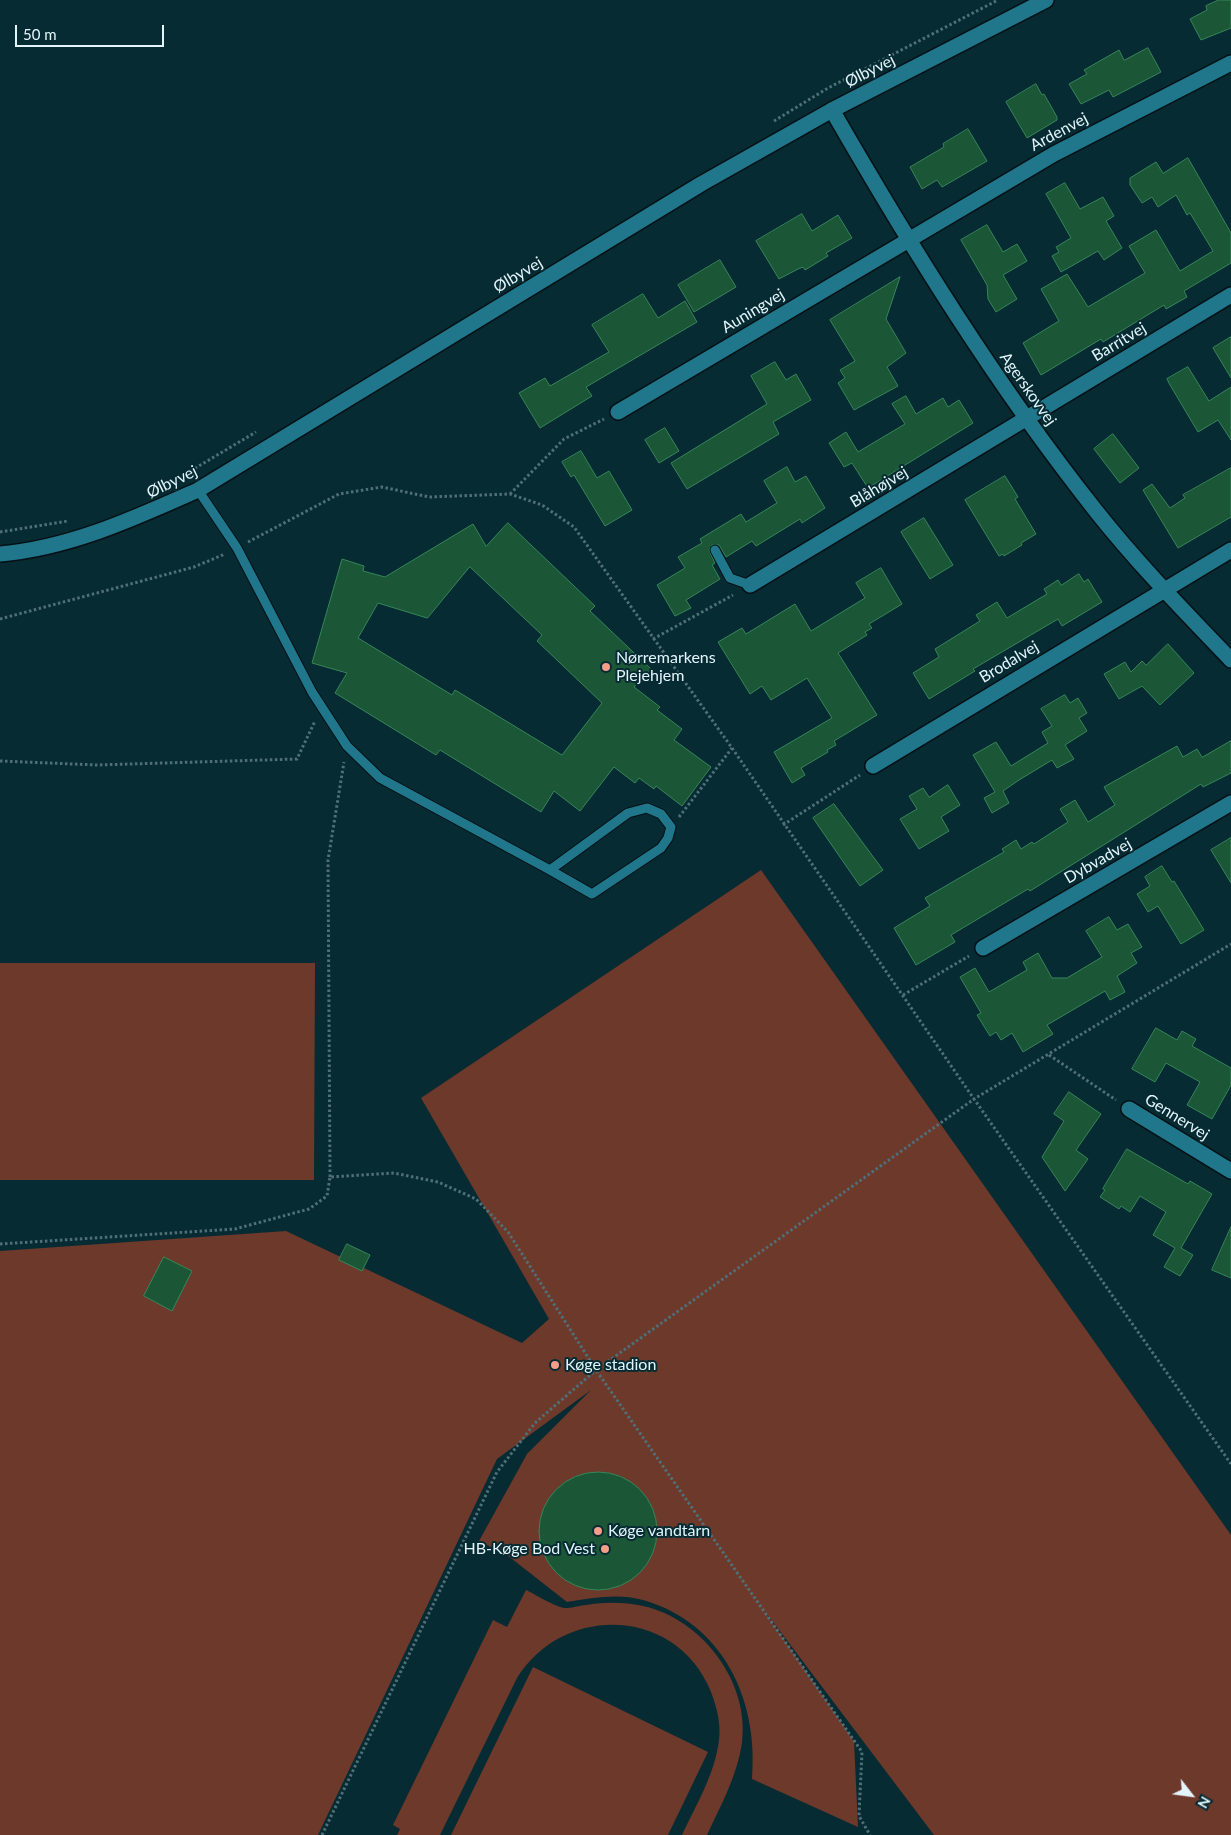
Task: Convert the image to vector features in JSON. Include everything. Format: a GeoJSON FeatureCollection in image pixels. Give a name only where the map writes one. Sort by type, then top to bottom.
{"type":"FeatureCollection","features":[{"type":"Feature","properties":{"kind":"street","name":"Ølbyvej"},"geometry":{"type":"LineString","coordinates":[[0,554],[22,552],[116,527],[198,490],[701,184],[832,110],[1046,0]]}},
{"type":"Feature","properties":{"kind":"street","name":"Ardenvej"},"geometry":{"type":"LineString","coordinates":[[907,240],[1054,154],[1231,63]]}},
{"type":"Feature","properties":{"kind":"street","name":"Agerskovvej"},"geometry":{"type":"LineString","coordinates":[[832,110],[907,240],[1026,419],[1097,512],[1164,590],[1231,660]]}},
{"type":"Feature","properties":{"kind":"street","name":"Auningvej"},"geometry":{"type":"LineString","coordinates":[[618,412],[907,240]]}},
{"type":"Feature","properties":{"kind":"street","name":"Barritvej"},"geometry":{"type":"LineString","coordinates":[[1026,419],[1231,294]]}},
{"type":"Feature","properties":{"kind":"street","name":"Blåhøjvej"},"geometry":{"type":"LineString","coordinates":[[750,585],[1026,419]]}},
{"type":"Feature","properties":{"kind":"street","name":"Brodalvej"},"geometry":{"type":"LineString","coordinates":[[872,766],[1231,550]]}},
{"type":"Feature","properties":{"kind":"street","name":"Dybvadvej"},"geometry":{"type":"LineString","coordinates":[[983,948],[1231,803]]}},
{"type":"Feature","properties":{"kind":"street","name":"Gennervej"},"geometry":{"type":"LineString","coordinates":[[1129,1108],[1231,1171]]}},
{"type":"Feature","properties":{"kind":"lane"},"geometry":{"type":"LineString","coordinates":[[198,490],[237,548],[322,707],[347,746],[380,778],[592,894],[661,848],[668,838],[671,827],[661,814],[647,808],[628,814],[550,870]]}},
{"type":"Feature","properties":{"kind":"lane"},"geometry":{"type":"LineString","coordinates":[[715,550],[730,578],[750,585]]}},
{"type":"Feature","properties":{"kind":"path"},"geometry":{"type":"LineString","coordinates":[[768,124],[828,88],[998,0]]}},
{"type":"Feature","properties":{"kind":"path"},"geometry":{"type":"LineString","coordinates":[[510,494],[564,439],[618,412]]}},
{"type":"Feature","properties":{"kind":"path"},"geometry":{"type":"LineString","coordinates":[[179,478],[264,428]]}},
{"type":"Feature","properties":{"kind":"path"},"geometry":{"type":"LineString","coordinates":[[0,618],[194,567],[237,548],[339,494],[382,487],[429,497],[510,494],[542,505],[574,526],[732,748],[783,825],[1231,1464]]}},
{"type":"Feature","properties":{"kind":"path"},"geometry":{"type":"LineString","coordinates":[[0,532],[77,520]]}},
{"type":"Feature","properties":{"kind":"path"},"geometry":{"type":"LineString","coordinates":[[653,639],[750,585]]}},
{"type":"Feature","properties":{"kind":"path"},"geometry":{"type":"LineString","coordinates":[[0,762],[97,765],[297,759],[322,707]]}},
{"type":"Feature","properties":{"kind":"path"},"geometry":{"type":"LineString","coordinates":[[0,1244],[235,1229],[309,1209],[327,1196],[330,1177],[328,860],[347,746]]}},
{"type":"Feature","properties":{"kind":"path"},"geometry":{"type":"LineString","coordinates":[[671,827],[732,748]]}},
{"type":"Feature","properties":{"kind":"path"},"geometry":{"type":"LineString","coordinates":[[783,825],[872,766]]}},
{"type":"Feature","properties":{"kind":"path"},"geometry":{"type":"LineString","coordinates":[[322,1835],[497,1472],[535,1423],[596,1370],[974,1099],[1231,944]]}},
{"type":"Feature","properties":{"kind":"path"},"geometry":{"type":"LineString","coordinates":[[903,995],[983,948]]}},
{"type":"Feature","properties":{"kind":"path"},"geometry":{"type":"LineString","coordinates":[[1048,1054],[1129,1108]]}},
{"type":"Feature","properties":{"kind":"path"},"geometry":{"type":"LineString","coordinates":[[330,1177],[394,1174],[438,1182],[476,1199],[508,1232],[596,1370],[862,1752],[859,1816],[870,1835]]}},
{"type":"Feature","properties":{"kind":"shaded area","name":"Køge stadion"},"geometry":{"type":"Polygon","coordinates":[[[761,870],[1231,1535],[1231,1835],[934,1835],[764,1610],[854,1741],[858,1827],[752,1779],[753,1750],[749,1721],[742,1694],[730,1668],[714,1646],[695,1627],[671,1611],[634,1598],[605,1597],[567,1602],[507,1555],[479,1541],[527,1454],[591,1390],[497,1459],[318,1835],[0,1835],[0,1251],[286,1231],[522,1343],[549,1319],[421,1098],[761,870]]]}},
{"type":"Feature","properties":{"kind":"shaded area"},"geometry":{"type":"Polygon","coordinates":[[[0,963],[315,963],[314,1180],[0,1180],[0,963]]]}},
{"type":"Feature","properties":{"kind":"shaded area"},"geometry":{"type":"Polygon","coordinates":[[[526,1590],[563,1608],[600,1603],[622,1603],[643,1606],[665,1613],[684,1624],[718,1656],[730,1676],[738,1698],[742,1720],[742,1743],[732,1779],[707,1835],[682,1835],[704,1789],[717,1753],[719,1722],[711,1692],[695,1664],[673,1643],[647,1630],[619,1625],[590,1627],[562,1637],[537,1654],[517,1678],[440,1835],[397,1835],[400,1829],[393,1825],[493,1620],[507,1627],[526,1590]]]}},
{"type":"Feature","properties":{"kind":"shaded area"},"geometry":{"type":"Polygon","coordinates":[[[533,1667],[708,1752],[668,1835],[451,1835],[533,1667]]]}},
{"type":"Feature","properties":{"kind":"building"},"geometry":{"type":"Polygon","coordinates":[[[1219,0],[1231,0],[1231,28],[1201,40],[1190,19],[1207,10],[1206,6],[1219,0]]]}},
{"type":"Feature","properties":{"kind":"building"},"geometry":{"type":"Polygon","coordinates":[[[1148,48],[1161,72],[1113,97],[1109,90],[1081,104],[1069,84],[1087,74],[1084,70],[1119,50],[1124,60],[1148,48]]]}},
{"type":"Feature","properties":{"kind":"building"},"geometry":{"type":"Polygon","coordinates":[[[1036,84],[1042,95],[1044,94],[1057,120],[1027,138],[1006,102],[1036,84]]]}},
{"type":"Feature","properties":{"kind":"building"},"geometry":{"type":"Polygon","coordinates":[[[968,129],[987,161],[942,187],[937,180],[922,189],[910,167],[944,147],[943,144],[968,129]]]}},
{"type":"Feature","properties":{"kind":"building"},"geometry":{"type":"Polygon","coordinates":[[[1188,158],[1231,233],[1231,263],[1184,291],[1187,297],[1166,309],[1164,305],[1103,342],[1101,339],[1041,375],[1023,343],[1059,321],[1041,289],[1067,274],[1088,307],[1145,273],[1129,246],[1156,230],[1180,271],[1213,251],[1190,213],[1187,215],[1176,195],[1158,207],[1152,197],[1142,203],[1130,185],[1130,178],[1156,162],[1163,173],[1188,158]]]}},
{"type":"Feature","properties":{"kind":"building"},"geometry":{"type":"Polygon","coordinates":[[[1065,183],[1080,209],[1103,197],[1114,216],[1106,221],[1122,248],[1104,260],[1098,251],[1061,272],[1052,256],[1059,252],[1056,247],[1071,238],[1046,194],[1065,183]]]}},
{"type":"Feature","properties":{"kind":"building"},"geometry":{"type":"Polygon","coordinates":[[[802,214],[812,231],[838,215],[852,238],[826,253],[828,256],[805,270],[803,267],[779,279],[756,241],[802,214]]]}},
{"type":"Feature","properties":{"kind":"building"},"geometry":{"type":"Polygon","coordinates":[[[987,225],[1003,252],[1017,244],[1027,261],[1003,275],[1017,299],[996,312],[988,299],[987,285],[961,240],[987,225]]]}},
{"type":"Feature","properties":{"kind":"building"},"geometry":{"type":"Polygon","coordinates":[[[720,260],[736,287],[694,312],[678,285],[720,260]]]}},
{"type":"Feature","properties":{"kind":"building"},"geometry":{"type":"Polygon","coordinates":[[[900,277],[886,319],[906,353],[887,367],[898,386],[854,410],[838,383],[845,378],[840,370],[855,361],[830,320],[900,277]]]}},
{"type":"Feature","properties":{"kind":"building"},"geometry":{"type":"Polygon","coordinates":[[[643,294],[658,318],[685,301],[697,322],[586,387],[592,396],[540,428],[519,393],[545,378],[550,386],[609,352],[592,325],[643,294]]]}},
{"type":"Feature","properties":{"kind":"building"},"geometry":{"type":"Polygon","coordinates":[[[1231,337],[1231,378],[1213,348],[1231,337]]]}},
{"type":"Feature","properties":{"kind":"building"},"geometry":{"type":"Polygon","coordinates":[[[775,362],[786,380],[796,374],[811,400],[773,422],[779,434],[687,489],[671,463],[767,404],[751,376],[775,362]]]}},
{"type":"Feature","properties":{"kind":"building"},"geometry":{"type":"Polygon","coordinates":[[[1188,367],[1209,401],[1231,387],[1231,440],[1218,420],[1198,432],[1170,385],[1167,379],[1188,367]]]}},
{"type":"Feature","properties":{"kind":"building"},"geometry":{"type":"Polygon","coordinates":[[[906,396],[916,414],[943,398],[948,407],[959,400],[973,423],[868,488],[852,463],[844,467],[829,443],[846,432],[858,452],[905,424],[892,404],[906,396]]]}},
{"type":"Feature","properties":{"kind":"building"},"geometry":{"type":"Polygon","coordinates":[[[665,428],[679,451],[659,463],[645,440],[665,428]]]}},
{"type":"Feature","properties":{"kind":"building"},"geometry":{"type":"Polygon","coordinates":[[[1113,434],[1139,468],[1120,483],[1094,449],[1113,434]]]}},
{"type":"Feature","properties":{"kind":"building"},"geometry":{"type":"Polygon","coordinates":[[[581,451],[597,478],[609,471],[632,510],[605,526],[574,475],[571,477],[562,462],[581,451]]]}},
{"type":"Feature","properties":{"kind":"building"},"geometry":{"type":"Polygon","coordinates":[[[787,467],[795,482],[806,476],[825,508],[802,523],[800,519],[756,546],[752,541],[726,557],[719,545],[712,545],[709,550],[715,563],[712,565],[720,579],[686,600],[691,608],[675,616],[657,585],[685,568],[678,557],[702,543],[700,539],[741,514],[746,522],[777,503],[764,481],[787,467]]]}},
{"type":"Feature","properties":{"kind":"building"},"geometry":{"type":"Polygon","coordinates":[[[1231,468],[1231,517],[1178,548],[1143,490],[1152,484],[1170,508],[1185,498],[1183,495],[1231,468]]]}},
{"type":"Feature","properties":{"kind":"building"},"geometry":{"type":"Polygon","coordinates":[[[1005,476],[1018,497],[1015,499],[1036,534],[1004,556],[1003,554],[999,556],[965,500],[1005,476]]]}},
{"type":"Feature","properties":{"kind":"building"},"geometry":{"type":"Polygon","coordinates":[[[924,518],[953,565],[930,579],[901,532],[924,518]]]}},
{"type":"Feature","properties":{"kind":"building","name":"Nørremarkens Plejehjem"},"geometry":{"type":"Polygon","coordinates":[[[508,523],[595,606],[590,611],[651,669],[634,687],[660,707],[657,710],[682,729],[674,740],[711,767],[682,806],[656,786],[654,789],[639,778],[635,783],[614,767],[580,811],[554,791],[541,812],[440,750],[436,755],[335,693],[347,673],[312,663],[342,559],[364,566],[363,571],[385,577],[473,524],[486,546],[508,523]],[[470,567],[427,618],[378,603],[358,638],[452,695],[455,690],[562,755],[602,703],[537,641],[542,635],[470,567]]]}},
{"type":"Feature","properties":{"kind":"building"},"geometry":{"type":"Polygon","coordinates":[[[881,568],[902,604],[869,624],[872,628],[865,632],[867,635],[838,653],[877,715],[834,741],[836,745],[827,750],[828,752],[801,768],[805,775],[792,783],[774,752],[832,718],[807,678],[771,700],[762,686],[750,694],[718,642],[742,628],[746,634],[795,604],[811,631],[865,598],[856,583],[881,568]]]}},
{"type":"Feature","properties":{"kind":"building"},"geometry":{"type":"Polygon","coordinates":[[[1079,574],[1084,582],[1088,579],[1102,602],[1062,626],[1058,619],[973,669],[975,671],[929,699],[913,673],[939,657],[935,649],[980,621],[976,615],[997,602],[1007,618],[1047,594],[1044,589],[1058,580],[1061,585],[1079,574]]]}},
{"type":"Feature","properties":{"kind":"building"},"geometry":{"type":"Polygon","coordinates":[[[1168,644],[1194,673],[1160,705],[1142,686],[1119,699],[1104,674],[1125,662],[1131,672],[1142,661],[1146,665],[1168,644]]]}},
{"type":"Feature","properties":{"kind":"building"},"geometry":{"type":"Polygon","coordinates":[[[1065,695],[1070,703],[1078,698],[1087,713],[1079,718],[1087,731],[1065,745],[1074,759],[1057,768],[1052,760],[1019,780],[1003,791],[1009,803],[992,813],[984,798],[995,792],[973,755],[996,742],[1011,766],[1048,743],[1042,732],[1052,726],[1041,709],[1065,695]]]}},
{"type":"Feature","properties":{"kind":"building"},"geometry":{"type":"Polygon","coordinates":[[[1231,741],[1231,773],[1203,787],[1201,784],[1030,891],[1028,889],[951,935],[955,942],[916,965],[894,928],[930,906],[925,898],[1004,852],[1002,849],[1016,840],[1021,849],[1032,842],[1034,844],[1068,822],[1060,809],[1075,800],[1088,822],[1115,805],[1104,787],[1177,746],[1183,757],[1197,749],[1202,757],[1231,741]]]}},
{"type":"Feature","properties":{"kind":"building"},"geometry":{"type":"Polygon","coordinates":[[[948,785],[960,805],[941,817],[949,831],[919,849],[900,819],[917,809],[909,796],[923,788],[929,797],[948,785]]]}},
{"type":"Feature","properties":{"kind":"building"},"geometry":{"type":"Polygon","coordinates":[[[834,804],[883,870],[860,886],[813,818],[834,804]]]}},
{"type":"Feature","properties":{"kind":"building"},"geometry":{"type":"Polygon","coordinates":[[[1231,838],[1231,883],[1211,850],[1231,838]]]}},
{"type":"Feature","properties":{"kind":"building"},"geometry":{"type":"Polygon","coordinates":[[[1162,866],[1172,882],[1174,881],[1204,930],[1181,944],[1158,906],[1148,912],[1137,894],[1150,886],[1145,877],[1162,866]]]}},
{"type":"Feature","properties":{"kind":"building"},"geometry":{"type":"Polygon","coordinates":[[[1109,917],[1117,930],[1128,924],[1142,947],[1131,953],[1137,963],[1117,976],[1125,992],[1110,1000],[1105,991],[1047,1025],[1053,1034],[1023,1052],[1012,1033],[1001,1040],[996,1032],[990,1036],[977,1015],[981,1013],[960,977],[975,968],[989,992],[1027,970],[1023,962],[1038,953],[1052,978],[1067,978],[1102,957],[1086,931],[1109,917]]]}},
{"type":"Feature","properties":{"kind":"building"},"geometry":{"type":"Polygon","coordinates":[[[1156,1028],[1177,1040],[1182,1031],[1196,1039],[1192,1046],[1231,1068],[1231,1085],[1212,1119],[1187,1105],[1200,1082],[1166,1063],[1155,1082],[1132,1069],[1156,1028]]]}},
{"type":"Feature","properties":{"kind":"building"},"geometry":{"type":"Polygon","coordinates":[[[1069,1092],[1101,1114],[1076,1150],[1088,1159],[1065,1191],[1042,1157],[1064,1121],[1054,1114],[1069,1092]]]}},
{"type":"Feature","properties":{"kind":"building"},"geometry":{"type":"Polygon","coordinates":[[[1127,1149],[1188,1184],[1190,1181],[1212,1194],[1181,1248],[1193,1255],[1180,1276],[1164,1267],[1175,1248],[1153,1235],[1166,1212],[1140,1196],[1130,1212],[1121,1206],[1119,1209],[1100,1197],[1127,1149]]]}},
{"type":"Feature","properties":{"kind":"building"},"geometry":{"type":"Polygon","coordinates":[[[1231,1227],[1231,1278],[1212,1270],[1231,1227]]]}},
{"type":"Feature","properties":{"kind":"building"},"geometry":{"type":"Polygon","coordinates":[[[347,1244],[370,1255],[362,1271],[339,1260],[347,1244]]]}},
{"type":"Feature","properties":{"kind":"building"},"geometry":{"type":"Polygon","coordinates":[[[164,1257],[192,1271],[172,1311],[144,1296],[164,1257]]]}},
{"type":"Feature","properties":{"kind":"building","name":"Køge vandtårn"},"geometry":{"type":"Polygon","coordinates":[[[598,1472],[621,1476],[640,1489],[653,1508],[657,1531],[653,1554],[640,1573],[621,1586],[598,1590],[575,1586],[556,1573],[543,1554],[539,1531],[543,1508],[556,1489],[575,1476],[598,1472]]]}},
{"type":"Feature","properties":{"kind":"place","name":"Nørremarkens Plejehjem"},"geometry":{"type":"Point","coordinates":[606,667]}},
{"type":"Feature","properties":{"kind":"place","name":"Køge stadion"},"geometry":{"type":"Point","coordinates":[555,1365]}},
{"type":"Feature","properties":{"kind":"place","name":"Køge vandtårn"},"geometry":{"type":"Point","coordinates":[598,1531]}},
{"type":"Feature","properties":{"kind":"place","name":"HB-Køge Bod Vest"},"geometry":{"type":"Point","coordinates":[605,1549]}}]}
